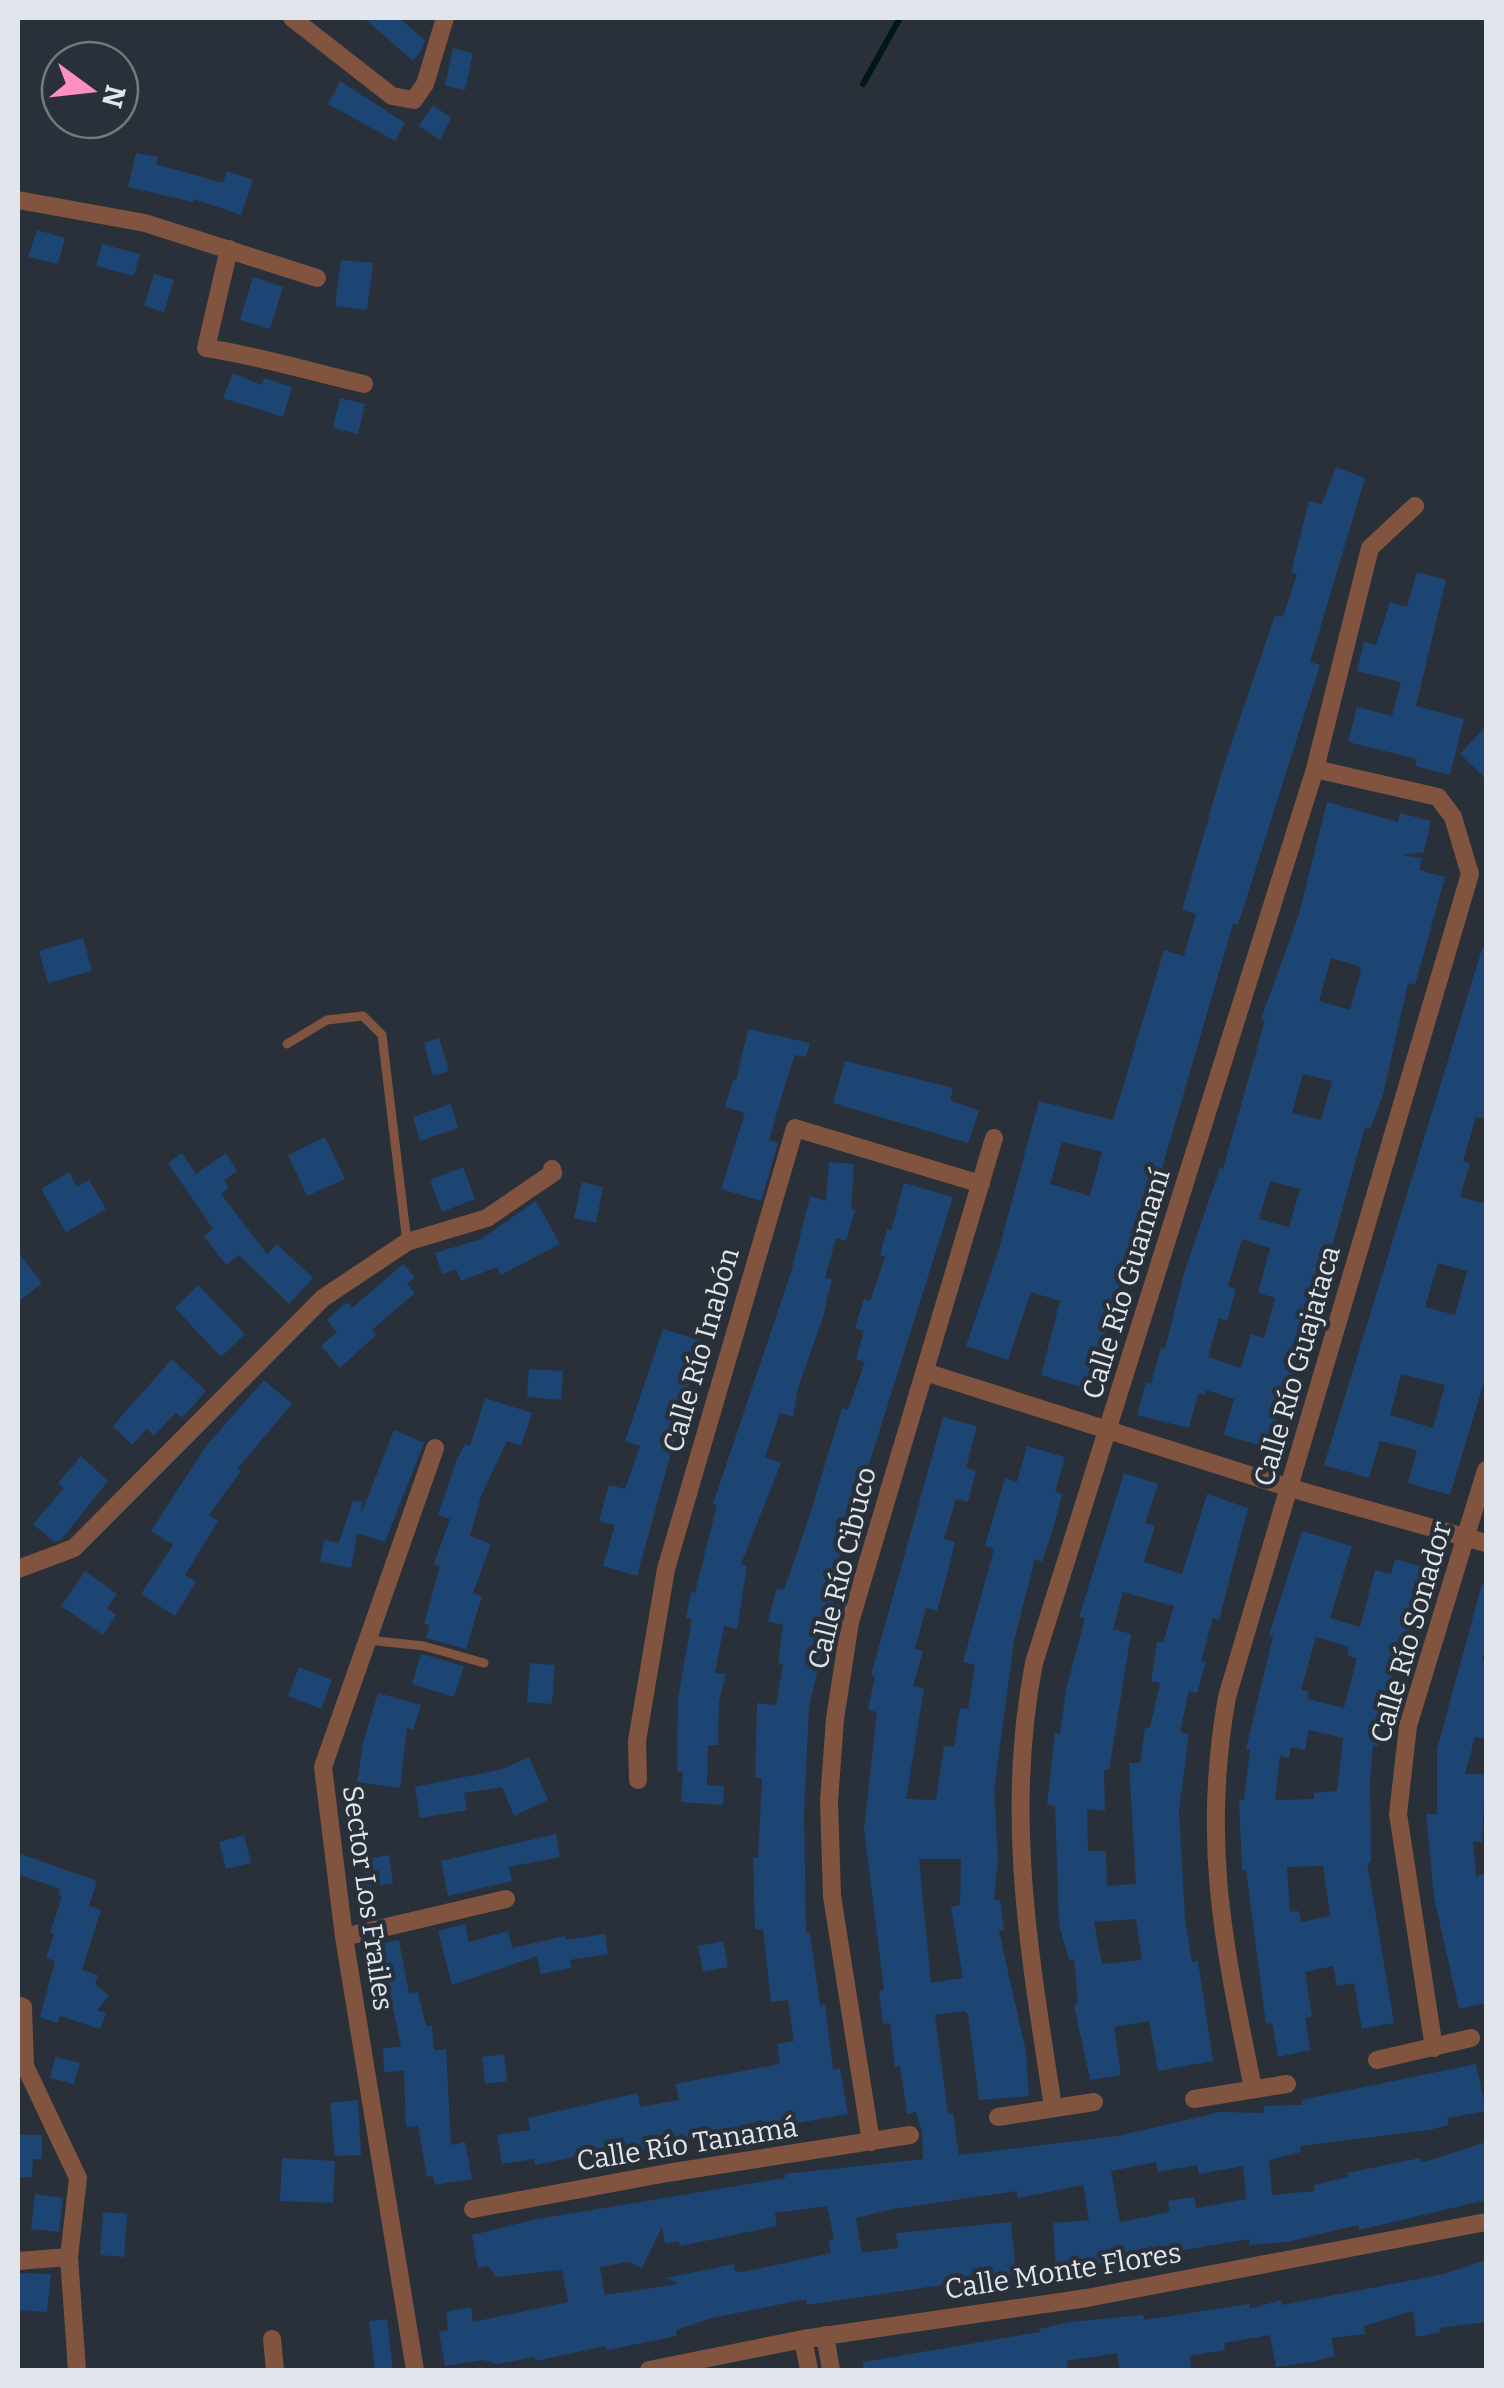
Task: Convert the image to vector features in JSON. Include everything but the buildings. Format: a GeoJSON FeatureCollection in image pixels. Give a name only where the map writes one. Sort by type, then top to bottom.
{"type":"FeatureCollection","features":[{"type":"Feature","properties":{"kind":"street"},"geometry":{"type":"LineString","coordinates":[[292,18],[392,96],[414,100],[425,84],[445,18]]}},
{"type":"Feature","properties":{"kind":"street"},"geometry":{"type":"LineString","coordinates":[[18,200],[145,224],[317,278]]}},
{"type":"Feature","properties":{"kind":"street"},"geometry":{"type":"LineString","coordinates":[[229,249],[206,348],[269,358],[284,366],[364,384]]}},
{"type":"Feature","properties":{"kind":"street","name":"Calle Río Guamaní"},"geometry":{"type":"LineString","coordinates":[[1052,2107],[1022,1911],[1019,1794],[1023,1720],[1045,1623],[1314,769],[1370,548],[1414,506]]}},
{"type":"Feature","properties":{"kind":"street","name":"Calle Río Guajataca"},"geometry":{"type":"LineString","coordinates":[[1253,2088],[1222,1938],[1214,1859],[1214,1767],[1244,1632],[1470,874],[1453,816],[1438,797],[1314,769]]}},
{"type":"Feature","properties":{"kind":"street","name":"Calle Río Inabón"},"geometry":{"type":"LineString","coordinates":[[638,1780],[636,1742],[666,1569],[794,1128],[980,1184]]}},
{"type":"Feature","properties":{"kind":"street","name":"Calle Río Cibuco"},"geometry":{"type":"LineString","coordinates":[[871,2142],[832,1896],[830,1801],[834,1720],[850,1622],[994,1138]]}},
{"type":"Feature","properties":{"kind":"street"},"geometry":{"type":"LineString","coordinates":[[18,1569],[74,1548],[322,1298],[408,1242],[488,1218],[553,1173],[552,1169]]}},
{"type":"Feature","properties":{"kind":"street"},"geometry":{"type":"LineString","coordinates":[[924,1372],[1290,1488],[1486,1543]]}},
{"type":"Feature","properties":{"kind":"street","name":"Sector Los Frailes"},"geometry":{"type":"LineString","coordinates":[[416,2370],[344,1937],[322,1767],[434,1448]]}},
{"type":"Feature","properties":{"kind":"street","name":"Calle Río Sonador"},"geometry":{"type":"LineString","coordinates":[[1434,2048],[1398,1814],[1408,1726],[1486,1470]]}},
{"type":"Feature","properties":{"kind":"street"},"geometry":{"type":"LineString","coordinates":[[344,1937],[506,1899]]}},
{"type":"Feature","properties":{"kind":"street"},"geometry":{"type":"LineString","coordinates":[[18,2005],[23,2006],[24,2066],[78,2178],[69,2256],[77,2370]]}},
{"type":"Feature","properties":{"kind":"street"},"geometry":{"type":"LineString","coordinates":[[1377,2060],[1472,2038]]}},
{"type":"Feature","properties":{"kind":"street"},"geometry":{"type":"LineString","coordinates":[[1194,2099],[1287,2084]]}},
{"type":"Feature","properties":{"kind":"street"},"geometry":{"type":"LineString","coordinates":[[998,2117],[1094,2102]]}},
{"type":"Feature","properties":{"kind":"street","name":"Calle Río Tanamá"},"geometry":{"type":"LineString","coordinates":[[473,2209],[666,2173],[910,2136]]}},
{"type":"Feature","properties":{"kind":"street","name":"Calle Monte Flores"},"geometry":{"type":"LineString","coordinates":[[648,2370],[825,2335],[1088,2298],[1486,2222]]}},
{"type":"Feature","properties":{"kind":"street"},"geometry":{"type":"LineString","coordinates":[[18,2262],[69,2256]]}},
{"type":"Feature","properties":{"kind":"street"},"geometry":{"type":"LineString","coordinates":[[825,2335],[831,2370]]}},
{"type":"Feature","properties":{"kind":"street"},"geometry":{"type":"LineString","coordinates":[[272,2338],[275,2370]]}},
{"type":"Feature","properties":{"kind":"street"},"geometry":{"type":"LineString","coordinates":[[803,2339],[809,2370]]}},
{"type":"Feature","properties":{"kind":"lane"},"geometry":{"type":"LineString","coordinates":[[287,1044],[327,1020],[364,1016],[382,1034],[408,1242]]}},
{"type":"Feature","properties":{"kind":"lane"},"geometry":{"type":"LineString","coordinates":[[365,1640],[424,1646],[484,1663]]}},
{"type":"Feature","properties":{"kind":"waterway"},"geometry":{"type":"LineString","coordinates":[[863,84],[900,18]]}}]}
